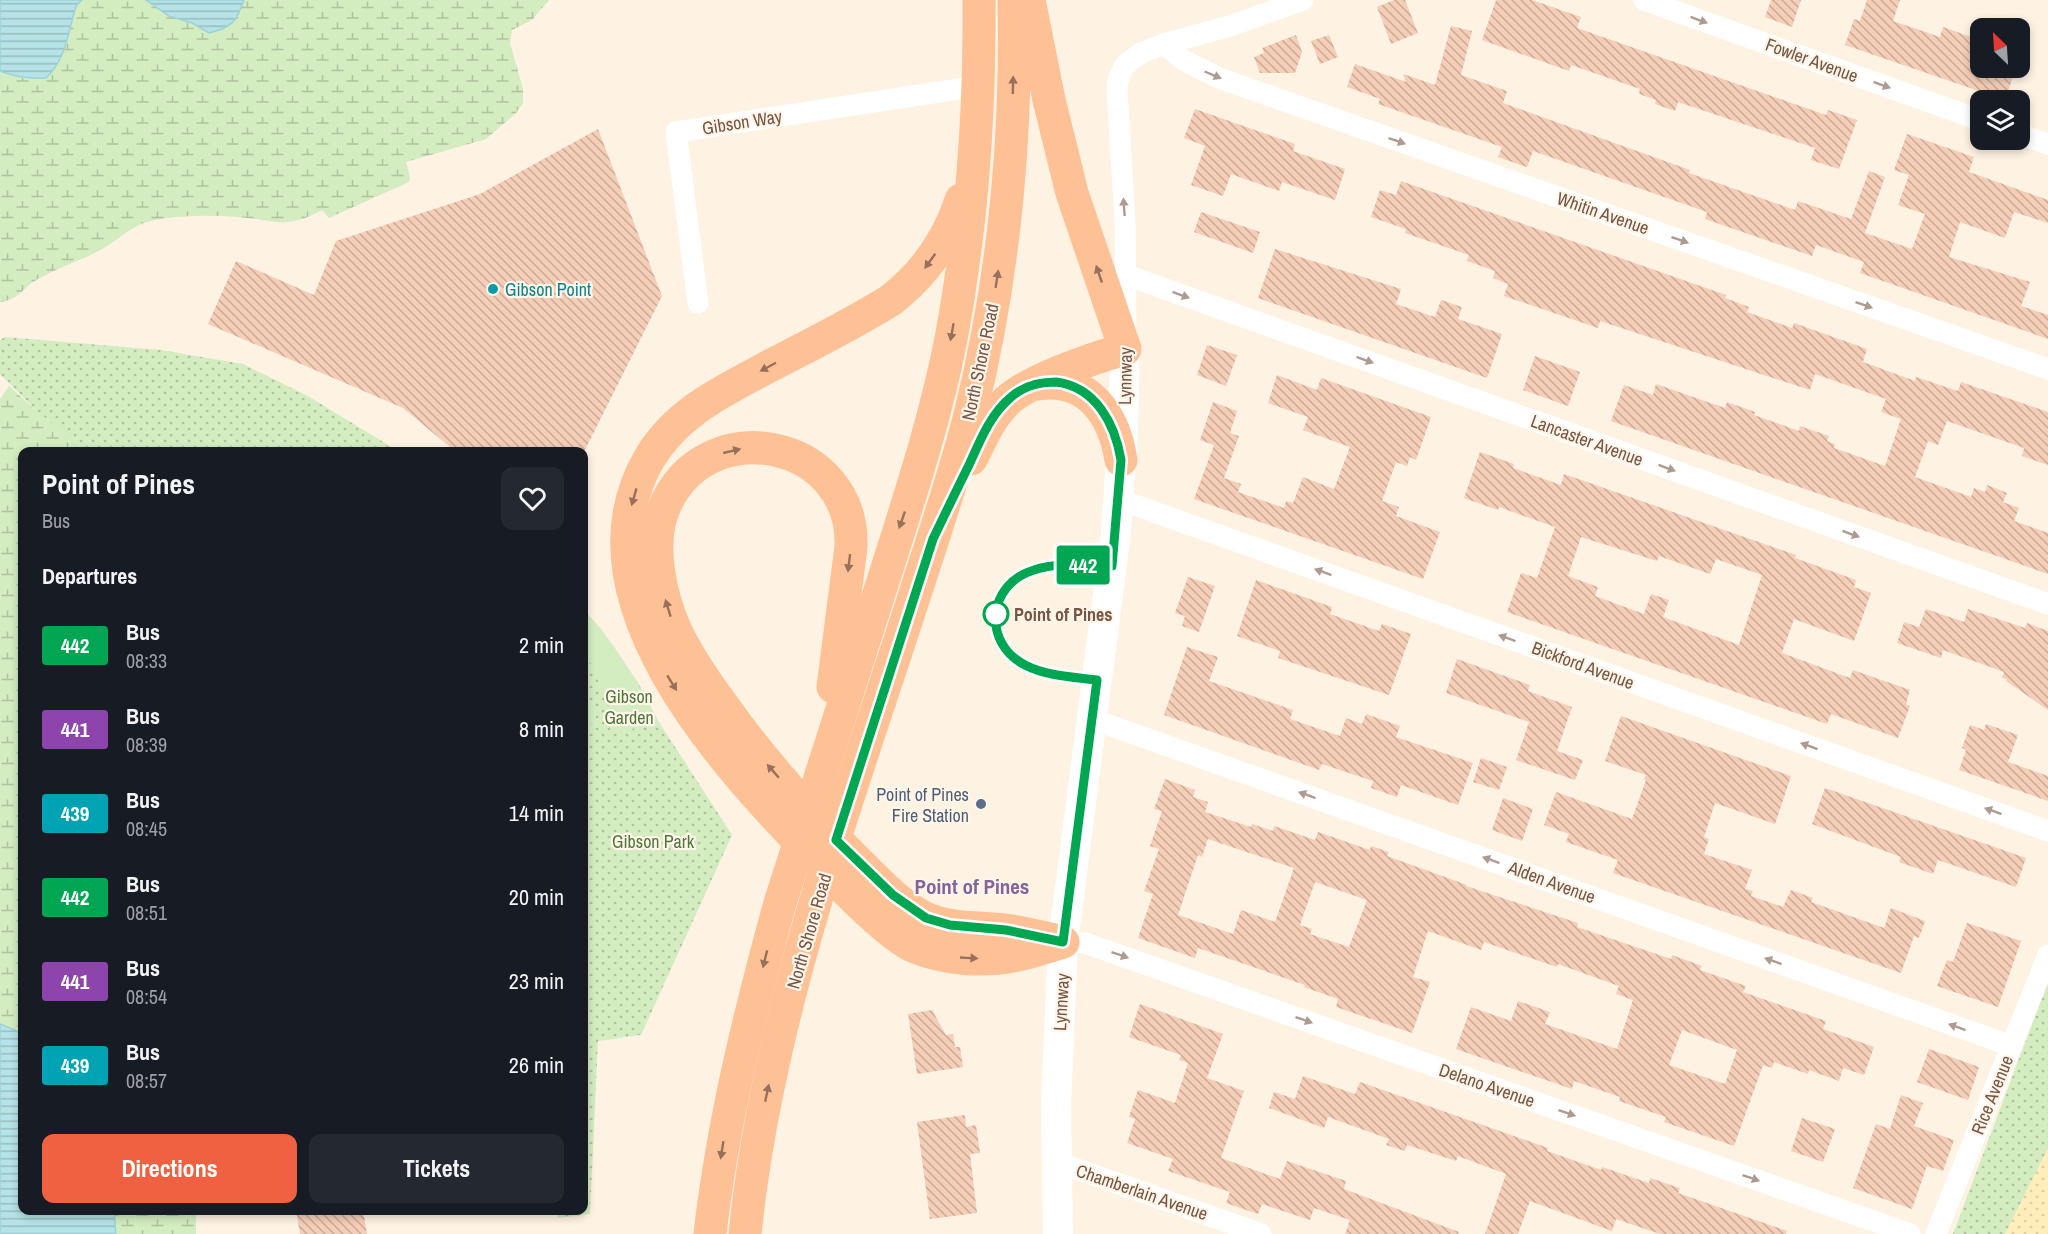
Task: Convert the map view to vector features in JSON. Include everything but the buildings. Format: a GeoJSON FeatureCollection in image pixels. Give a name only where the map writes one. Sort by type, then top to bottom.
{"type":"FeatureCollection","features":[{"type":"Feature","properties":{"kind":"highway","name":"North Shore Road"},"geometry":{"type":"LineString","coordinates":[[710,1234],[735,1079],[780,903],[932,423],[958,299],[972,193],[979,86],[979,0]]}},
{"type":"Feature","properties":{"kind":"highway","name":"North Shore Road"},"geometry":{"type":"LineString","coordinates":[[745,1234],[766,1101],[784,1018],[851,792],[933,539],[971,411],[996,284],[1004,230],[1013,110],[1014,0]]}},
{"type":"Feature","properties":{"kind":"highway"},"geometry":{"type":"LineString","coordinates":[[933,539],[987,427],[1011,397],[1030,386],[1092,359],[1125,349],[1072,193],[1048,100],[1029,0]]}},
{"type":"Feature","properties":{"kind":"highway"},"geometry":{"type":"LineString","coordinates":[[977,128],[967,178],[952,225],[930,262],[912,282],[880,307],[702,403],[666,435],[643,470],[632,504],[628,524],[630,571],[636,604],[646,634],[665,671],[704,731],[769,810],[878,921],[912,946],[954,957],[1013,956],[1063,942]]}},
{"type":"Feature","properties":{"kind":"highway"},"geometry":{"type":"LineString","coordinates":[[1030,386],[1048,382],[1065,384],[1074,386],[1088,395],[1111,425],[1121,460]]}},
{"type":"Feature","properties":{"kind":"highway"},"geometry":{"type":"LineString","coordinates":[[823,769],[851,547],[849,516],[842,499],[831,484],[819,470],[804,459],[769,448],[748,447],[728,451],[697,466],[681,481],[664,508],[658,530],[659,566],[668,610],[684,645],[710,688],[746,738],[787,786],[839,843],[904,904],[926,918],[950,925],[1006,930],[1063,942]]}},
{"type":"Feature","properties":{"kind":"main road","name":"Lynnway"},"geometry":{"type":"LineString","coordinates":[[1058,1234],[1056,1104],[1063,942],[1108,597],[1121,460],[1125,349]]}},
{"type":"Feature","properties":{"kind":"street"},"geometry":{"type":"LineString","coordinates":[[1164,44],[1230,26],[1302,0]]}},
{"type":"Feature","properties":{"kind":"street","name":"Fowler Avenue"},"geometry":{"type":"LineString","coordinates":[[1644,0],[1970,116]]}},
{"type":"Feature","properties":{"kind":"street","name":"Lynnway"},"geometry":{"type":"LineString","coordinates":[[1125,349],[1125,220],[1118,80],[1131,58],[1164,44]]}},
{"type":"Feature","properties":{"kind":"street","name":"Whitin Avenue"},"geometry":{"type":"LineString","coordinates":[[1164,44],[1184,60],[1219,78],[2048,369]]}},
{"type":"Feature","properties":{"kind":"street","name":"Gibson Way"},"geometry":{"type":"LineString","coordinates":[[698,303],[676,132],[979,86]]}},
{"type":"Feature","properties":{"kind":"street"},"geometry":{"type":"LineString","coordinates":[[2030,138],[2048,144]]}},
{"type":"Feature","properties":{"kind":"street","name":"Lancaster Avenue"},"geometry":{"type":"LineString","coordinates":[[1126,275],[2048,604]]}},
{"type":"Feature","properties":{"kind":"street","name":"Bickford Avenue"},"geometry":{"type":"LineString","coordinates":[[1118,499],[2048,831]]}},
{"type":"Feature","properties":{"kind":"street","name":"Alden Avenue"},"geometry":{"type":"LineString","coordinates":[[1092,719],[2012,1046]]}},
{"type":"Feature","properties":{"kind":"street","name":"Delano Avenue"},"geometry":{"type":"LineString","coordinates":[[1063,942],[1085,943],[1910,1234]]}},
{"type":"Feature","properties":{"kind":"street","name":"Rice Avenue"},"geometry":{"type":"LineString","coordinates":[[1936,1234],[2048,955]]}},
{"type":"Feature","properties":{"kind":"street","name":"Chamberlain Avenue"},"geometry":{"type":"LineString","coordinates":[[1057,1162],[1261,1234]]}},
{"type":"Feature","properties":{"kind":"green space"},"geometry":{"type":"Polygon","coordinates":[[[82,0],[146,0],[169,16],[192,23],[209,33],[236,16],[244,0],[549,0],[532,20],[512,30],[510,43],[523,89],[523,103],[516,113],[486,139],[406,162],[409,182],[329,218],[322,210],[289,222],[204,216],[147,222],[135,227],[110,245],[38,279],[12,299],[0,302],[0,71],[22,77],[46,78],[58,63],[69,35],[76,6],[82,0]]]}},
{"type":"Feature","properties":{"kind":"green space"},"geometry":{"type":"Polygon","coordinates":[[[5,337],[161,350],[243,364],[306,395],[391,447],[80,447],[39,413],[0,374],[0,340],[5,337]]]}},
{"type":"Feature","properties":{"kind":"green space"},"geometry":{"type":"Polygon","coordinates":[[[9,386],[80,447],[18,447],[18,1031],[0,1024],[0,399],[9,386]]]}},
{"type":"Feature","properties":{"kind":"green space","name":"Gibson Park"},"geometry":{"type":"Polygon","coordinates":[[[588,614],[601,629],[639,684],[657,719],[732,835],[641,1035],[598,1041],[590,1214],[588,1214],[588,614]]]}},
{"type":"Feature","properties":{"kind":"green space","name":"Gibson Garden"},"geometry":{"type":"Polygon","coordinates":[[[588,615],[624,662],[657,719],[620,734],[588,657],[588,615]]]}},
{"type":"Feature","properties":{"kind":"green space"},"geometry":{"type":"Polygon","coordinates":[[[588,698],[597,721],[588,725],[588,698]]]}},
{"type":"Feature","properties":{"kind":"green space"},"geometry":{"type":"Polygon","coordinates":[[[2048,982],[2048,1234],[1953,1234],[2048,982]]]}},
{"type":"Feature","properties":{"kind":"green space"},"geometry":{"type":"Polygon","coordinates":[[[114,1215],[196,1215],[196,1234],[116,1234],[114,1215]]]}},
{"type":"Feature","properties":{"kind":"green space","name":"Gibson Park"},"geometry":{"type":"Polygon","coordinates":[[[557,1215],[582,1215],[558,1218],[557,1215]]]}},
{"type":"Feature","properties":{"kind":"sand"},"geometry":{"type":"Polygon","coordinates":[[[2048,1148],[2048,1234],[2005,1234],[2048,1148]]]}},
{"type":"Feature","properties":{"kind":"water"},"geometry":{"type":"Polygon","coordinates":[[[0,0],[82,0],[76,6],[58,63],[46,78],[22,77],[0,71],[0,0]]]}},
{"type":"Feature","properties":{"kind":"water"},"geometry":{"type":"Polygon","coordinates":[[[146,0],[244,0],[232,23],[223,29],[209,33],[192,23],[169,16],[146,0]]]}},
{"type":"Feature","properties":{"kind":"water"},"geometry":{"type":"Polygon","coordinates":[[[0,1024],[18,1031],[18,1215],[114,1215],[116,1234],[0,1234],[0,1024]]]}},
{"type":"Feature","properties":{"kind":"bus line","name":"442"},"geometry":{"type":"LineString","coordinates":[[1056,382],[1082,390],[1095,401],[1108,419],[1114,431],[1121,460],[1112,566],[1064,565],[1023,574],[1006,587],[1000,596],[995,618],[1000,639],[1006,649],[1025,665],[1054,674],[1097,680],[1063,942],[1006,930],[950,925],[926,918],[893,895],[836,840],[933,539],[987,427],[995,414],[1011,397],[1030,386],[1056,382]]}},
{"type":"Feature","properties":{"kind":"place","name":"Gibson Point"},"geometry":{"type":"Point","coordinates":[493,289]}},
{"type":"Feature","properties":{"kind":"place","name":"Point of Pines"},"geometry":{"type":"Point","coordinates":[996,614]}},
{"type":"Feature","properties":{"kind":"place","name":"Point of Pines Fire Station"},"geometry":{"type":"Point","coordinates":[981,804]}},
{"type":"Feature","properties":{"kind":"district","name":"Point of Pines"},"geometry":{"type":"Point","coordinates":[972,886]}}]}
